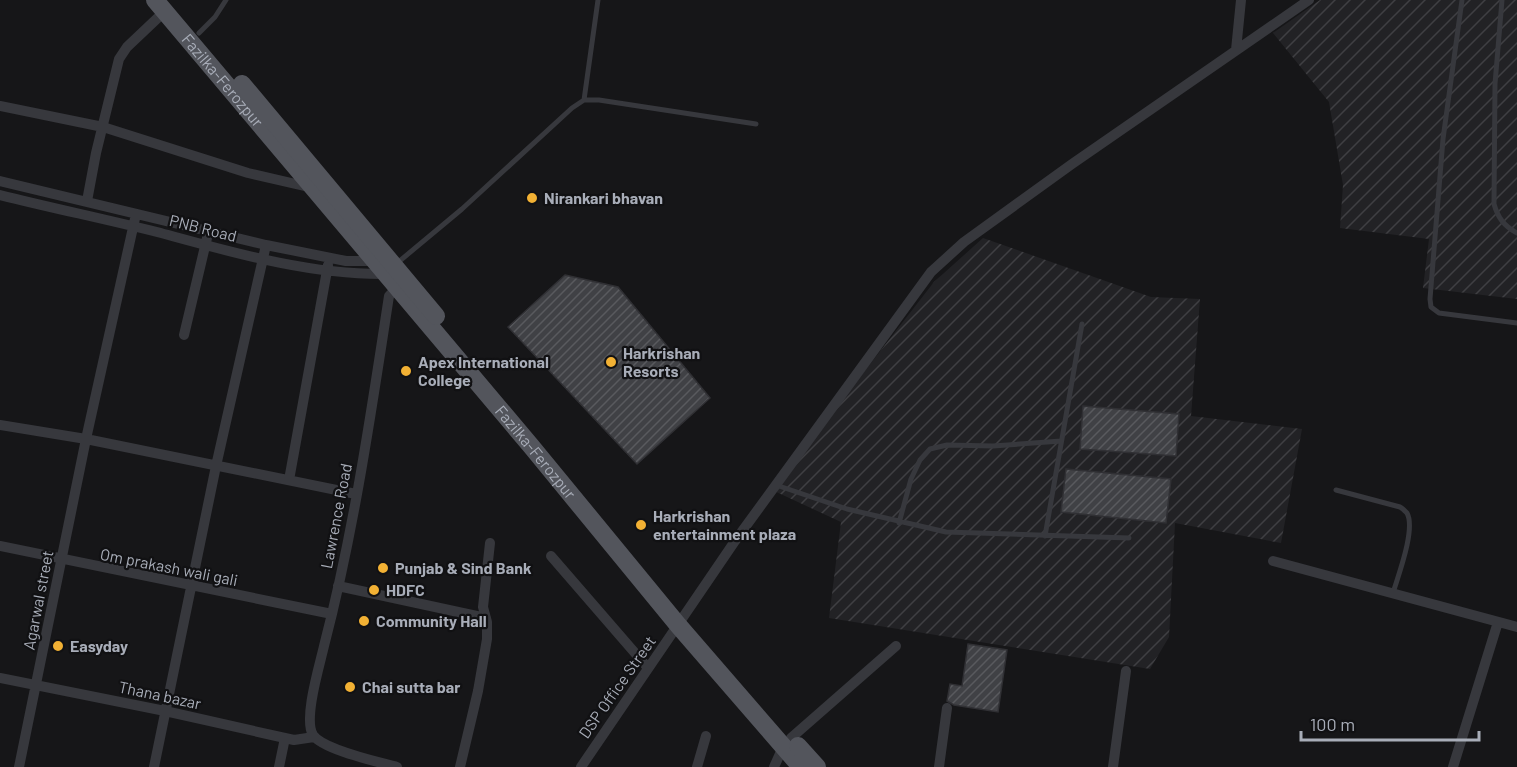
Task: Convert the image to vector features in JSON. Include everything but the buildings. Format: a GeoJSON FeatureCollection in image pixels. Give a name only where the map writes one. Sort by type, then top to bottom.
{"type":"FeatureCollection","features":[{"type":"Feature","properties":{"kind":"main road","name":"Fazilka-Ferozpur"},"geometry":{"type":"LineString","coordinates":[[164,4],[200,33],[393,272],[787,743],[801,767]]}},
{"type":"Feature","properties":{"kind":"main road","name":"Fazilka-Ferozpur"},"geometry":{"type":"LineString","coordinates":[[164,4],[313,188],[393,272]]}},
{"type":"Feature","properties":{"kind":"main road","name":"Fazilka-Ferozpur"},"geometry":{"type":"LineString","coordinates":[[787,743],[817,767]]}},
{"type":"Feature","properties":{"kind":"street"},"geometry":{"type":"LineString","coordinates":[[1236,50],[1240,0]]}},
{"type":"Feature","properties":{"kind":"street","name":"DSP Office Street"},"geometry":{"type":"LineString","coordinates":[[581,767],[776,485],[931,272],[973,236],[1072,164],[1309,0]]}},
{"type":"Feature","properties":{"kind":"street"},"geometry":{"type":"LineString","coordinates":[[87,201],[122,52],[164,4]]}},
{"type":"Feature","properties":{"kind":"street"},"geometry":{"type":"LineString","coordinates":[[0,106],[103,127],[248,173],[313,188]]}},
{"type":"Feature","properties":{"kind":"street","name":"PNB Road"},"geometry":{"type":"LineString","coordinates":[[0,180],[208,232],[393,272]]}},
{"type":"Feature","properties":{"kind":"street","name":"PNB Road"},"geometry":{"type":"LineString","coordinates":[[0,195],[207,245],[327,271],[358,274],[393,272]]}},
{"type":"Feature","properties":{"kind":"street","name":"Agarwal street"},"geometry":{"type":"LineString","coordinates":[[19,767],[86,440],[136,214]]}},
{"type":"Feature","properties":{"kind":"street"},"geometry":{"type":"LineString","coordinates":[[184,335],[207,245],[208,232]]}},
{"type":"Feature","properties":{"kind":"street"},"geometry":{"type":"LineString","coordinates":[[154,767],[216,466],[266,245]]}},
{"type":"Feature","properties":{"kind":"street"},"geometry":{"type":"LineString","coordinates":[[289,480],[328,258]]}},
{"type":"Feature","properties":{"kind":"street","name":"Lawrence Road"},"geometry":{"type":"LineString","coordinates":[[314,737],[311,730],[312,701],[356,494],[393,272]]}},
{"type":"Feature","properties":{"kind":"street"},"geometry":{"type":"LineString","coordinates":[[0,425],[356,494]]}},
{"type":"Feature","properties":{"kind":"street"},"geometry":{"type":"LineString","coordinates":[[460,767],[478,691],[487,639],[483,607],[490,543]]}},
{"type":"Feature","properties":{"kind":"street","name":"Om prakash wali gali"},"geometry":{"type":"LineString","coordinates":[[0,546],[191,587],[332,614]]}},
{"type":"Feature","properties":{"kind":"street"},"geometry":{"type":"LineString","coordinates":[[551,556],[648,668]]}},
{"type":"Feature","properties":{"kind":"street"},"geometry":{"type":"LineString","coordinates":[[1273,561],[1517,627]]}},
{"type":"Feature","properties":{"kind":"street"},"geometry":{"type":"LineString","coordinates":[[338,586],[486,618]]}},
{"type":"Feature","properties":{"kind":"street"},"geometry":{"type":"LineString","coordinates":[[1453,767],[1498,622]]}},
{"type":"Feature","properties":{"kind":"street"},"geometry":{"type":"LineString","coordinates":[[774,767],[787,743],[896,646]]}},
{"type":"Feature","properties":{"kind":"street"},"geometry":{"type":"LineString","coordinates":[[1113,767],[1126,671]]}},
{"type":"Feature","properties":{"kind":"street","name":"Thana bazar"},"geometry":{"type":"LineString","coordinates":[[0,678],[294,740],[314,737]]}},
{"type":"Feature","properties":{"kind":"street"},"geometry":{"type":"LineString","coordinates":[[939,767],[947,708]]}},
{"type":"Feature","properties":{"kind":"street"},"geometry":{"type":"LineString","coordinates":[[697,767],[706,736]]}},
{"type":"Feature","properties":{"kind":"street"},"geometry":{"type":"LineString","coordinates":[[314,737],[337,750],[397,767]]}},
{"type":"Feature","properties":{"kind":"street"},"geometry":{"type":"LineString","coordinates":[[279,767],[285,738]]}},
{"type":"Feature","properties":{"kind":"lane"},"geometry":{"type":"LineString","coordinates":[[200,33],[226,0]]}},
{"type":"Feature","properties":{"kind":"lane"},"geometry":{"type":"LineString","coordinates":[[584,100],[598,0]]}},
{"type":"Feature","properties":{"kind":"lane"},"geometry":{"type":"LineString","coordinates":[[1462,0],[1443,139],[1431,307],[1439,313],[1517,323]]}},
{"type":"Feature","properties":{"kind":"lane"},"geometry":{"type":"LineString","coordinates":[[1502,0],[1496,84],[1494,204],[1503,224],[1517,234]]}},
{"type":"Feature","properties":{"kind":"lane"},"geometry":{"type":"LineString","coordinates":[[393,272],[572,108],[584,100],[599,100],[756,124]]}},
{"type":"Feature","properties":{"kind":"lane"},"geometry":{"type":"LineString","coordinates":[[1045,537],[1082,324]]}},
{"type":"Feature","properties":{"kind":"lane"},"geometry":{"type":"LineString","coordinates":[[899,523],[911,479],[920,460],[930,449],[947,445],[993,446],[1061,441]]}},
{"type":"Feature","properties":{"kind":"lane"},"geometry":{"type":"LineString","coordinates":[[776,485],[847,509],[899,523],[946,532],[1129,538]]}},
{"type":"Feature","properties":{"kind":"lane"},"geometry":{"type":"LineString","coordinates":[[1336,490],[1400,507],[1407,513],[1410,525],[1408,537],[1393,593]]}},
{"type":"Feature","properties":{"kind":"shaded area"},"geometry":{"type":"Polygon","coordinates":[[[1320,0],[1517,0],[1517,299],[1423,288],[1429,239],[1340,228],[1343,185],[1329,102],[1273,33],[1320,0]]]}},
{"type":"Feature","properties":{"kind":"shaded area"},"geometry":{"type":"Polygon","coordinates":[[[983,238],[1151,297],[1200,299],[1191,416],[1302,429],[1281,543],[1175,523],[1169,637],[1150,669],[829,618],[841,522],[772,490],[934,282],[983,238]]]}},
{"type":"Feature","properties":{"kind":"place","name":"Nirankari bhavan"},"geometry":{"type":"Point","coordinates":[532,198]}},
{"type":"Feature","properties":{"kind":"place","name":"Harkrishan Resorts"},"geometry":{"type":"Point","coordinates":[611,362]}},
{"type":"Feature","properties":{"kind":"place","name":"Apex International College"},"geometry":{"type":"Point","coordinates":[406,371]}},
{"type":"Feature","properties":{"kind":"place","name":"Harkrishan entertainment plaza"},"geometry":{"type":"Point","coordinates":[641,525]}},
{"type":"Feature","properties":{"kind":"place","name":"Punjab & Sind Bank"},"geometry":{"type":"Point","coordinates":[383,568]}},
{"type":"Feature","properties":{"kind":"place","name":"HDFC"},"geometry":{"type":"Point","coordinates":[374,590]}},
{"type":"Feature","properties":{"kind":"place","name":"Community Hall"},"geometry":{"type":"Point","coordinates":[364,621]}},
{"type":"Feature","properties":{"kind":"place","name":"Easyday"},"geometry":{"type":"Point","coordinates":[58,646]}},
{"type":"Feature","properties":{"kind":"place","name":"Chai sutta bar"},"geometry":{"type":"Point","coordinates":[350,687]}}]}
